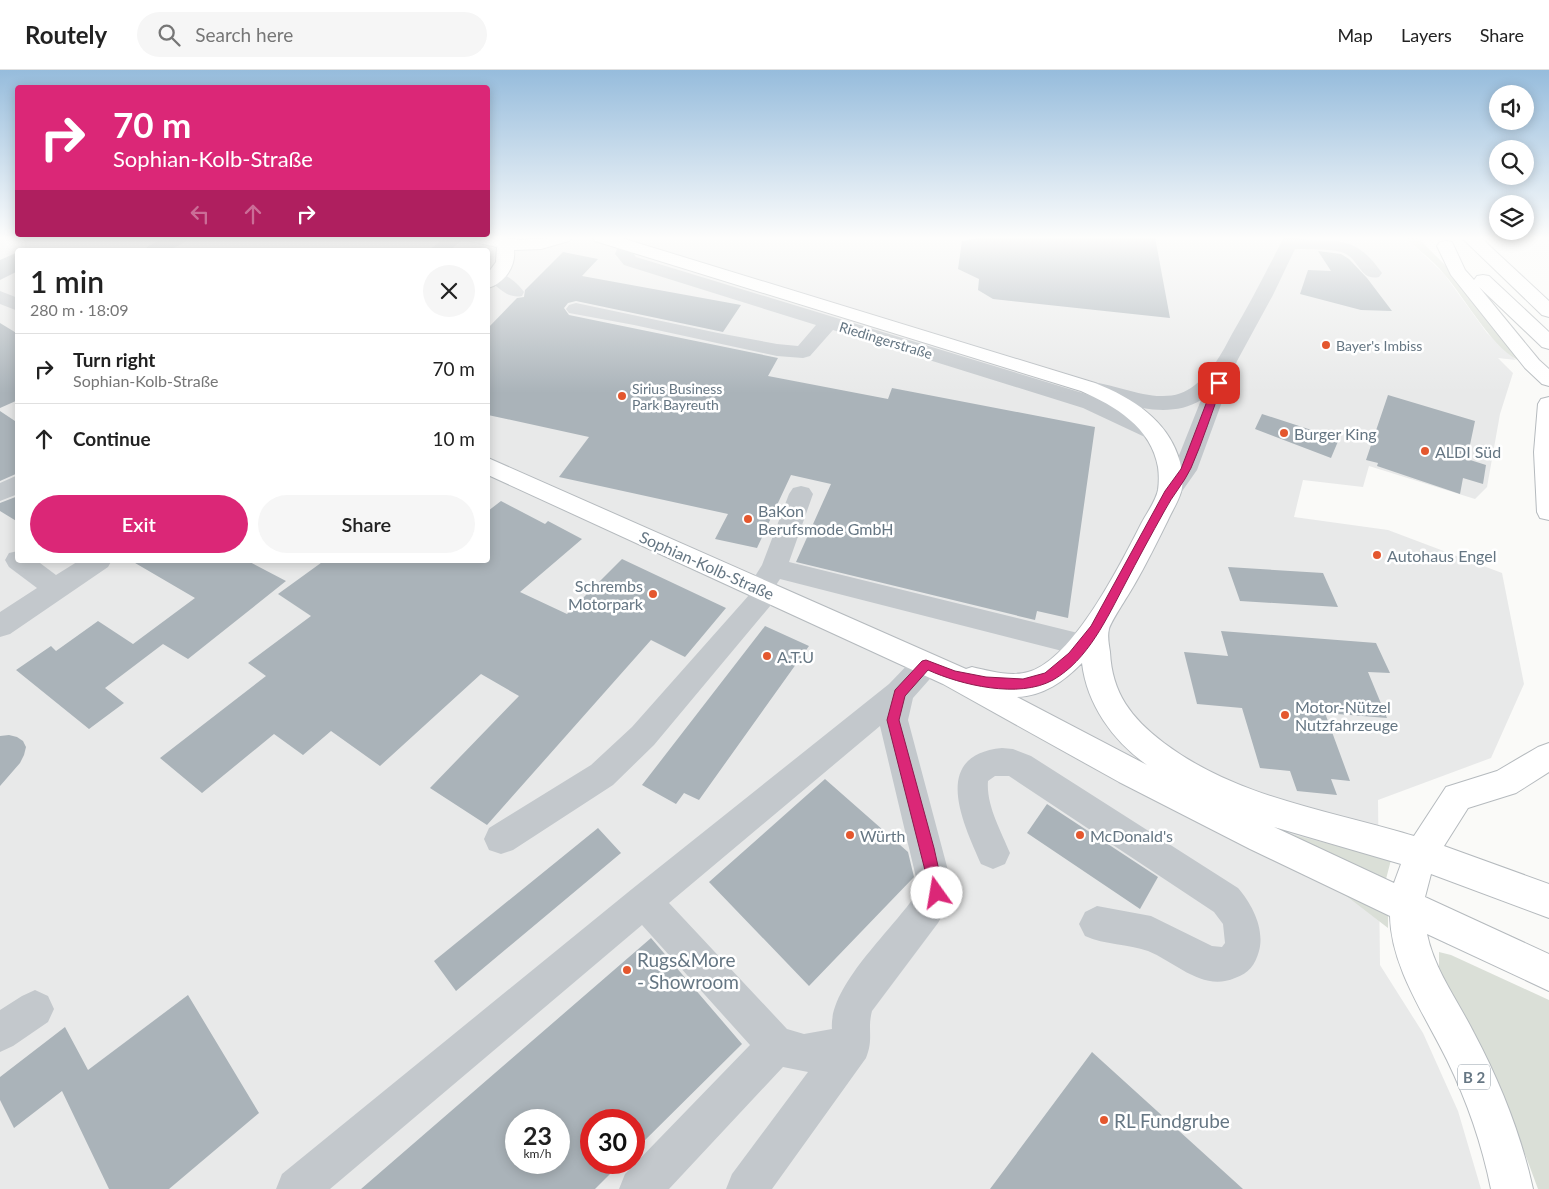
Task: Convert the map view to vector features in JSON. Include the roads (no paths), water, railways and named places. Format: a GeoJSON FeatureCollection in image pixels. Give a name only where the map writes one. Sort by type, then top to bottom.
{"type":"FeatureCollection","features":[{"type":"Feature","properties":{"kind":"main road","name":"Riedingerstraße"},"geometry":{"type":"LineString","coordinates":[[770,289],[1088,387],[1115,398],[1132,409],[1161,441],[1170,469],[1170,491]]}},
{"type":"Feature","properties":{"kind":"main road"},"geometry":{"type":"LineString","coordinates":[[1472,289],[1532,364],[1549,380]]}},
{"type":"Feature","properties":{"kind":"main road"},"geometry":{"type":"LineString","coordinates":[[1492,289],[1549,342]]}},
{"type":"Feature","properties":{"kind":"main road"},"geometry":{"type":"LineString","coordinates":[[1526,289],[1549,311]]}},
{"type":"Feature","properties":{"kind":"main road"},"geometry":{"type":"LineString","coordinates":[[1549,404],[1545,452],[1549,512]]}},
{"type":"Feature","properties":{"kind":"main road","name":"Sophian-Kolb-Straße"},"geometry":{"type":"LineString","coordinates":[[490,467],[767,583],[940,670]]}},
{"type":"Feature","properties":{"kind":"main road"},"geometry":{"type":"LineString","coordinates":[[940,670],[1007,684],[1035,682],[1057,671],[1088,637],[1170,491]]}},
{"type":"Feature","properties":{"kind":"main road"},"geometry":{"type":"LineString","coordinates":[[1088,637],[1105,696],[1119,719],[1139,741],[1172,767],[1217,793],[1254,808],[1422,854],[1549,902]]}},
{"type":"Feature","properties":{"kind":"main road"},"geometry":{"type":"LineString","coordinates":[[940,670],[1130,772],[1262,838],[1549,973]]}},
{"type":"Feature","properties":{"kind":"main road","name":"B 2"},"geometry":{"type":"LineString","coordinates":[[1512,1189],[1501,1146],[1482,1097],[1453,1031],[1420,971],[1408,932],[1406,906],[1413,878],[1422,854],[1457,798],[1506,782],[1549,756]]}},
{"type":"Feature","properties":{"kind":"street"},"geometry":{"type":"LineString","coordinates":[[509,289],[515,292]]}},
{"type":"Feature","properties":{"kind":"street","name":"Riedingerstraße"},"geometry":{"type":"LineString","coordinates":[[722,289],[1091,403],[1155,433]]}},
{"type":"Feature","properties":{"kind":"street"},"geometry":{"type":"LineString","coordinates":[[1170,491],[1185,470],[1227,361],[1267,289]]}},
{"type":"Feature","properties":{"kind":"street"},"geometry":{"type":"LineString","coordinates":[[0,297],[15,304]]}},
{"type":"Feature","properties":{"kind":"street"},"geometry":{"type":"LineString","coordinates":[[0,313],[15,306]]}},
{"type":"Feature","properties":{"kind":"street"},"geometry":{"type":"LineString","coordinates":[[576,309],[777,350],[803,352],[829,322]]}},
{"type":"Feature","properties":{"kind":"street"},"geometry":{"type":"LineString","coordinates":[[1088,387],[1143,401],[1177,401],[1190,397],[1202,390],[1227,361]]}},
{"type":"Feature","properties":{"kind":"street"},"geometry":{"type":"LineString","coordinates":[[0,493],[15,486]]}},
{"type":"Feature","properties":{"kind":"street"},"geometry":{"type":"LineString","coordinates":[[501,839],[566,800],[602,775],[643,736],[767,583],[787,536],[801,494]]}},
{"type":"Feature","properties":{"kind":"street"},"geometry":{"type":"LineString","coordinates":[[0,546],[15,558]]}},
{"type":"Feature","properties":{"kind":"street"},"geometry":{"type":"LineString","coordinates":[[22,563],[56,589]]}},
{"type":"Feature","properties":{"kind":"street"},"geometry":{"type":"LineString","coordinates":[[0,626],[95,563]]}},
{"type":"Feature","properties":{"kind":"street"},"geometry":{"type":"LineString","coordinates":[[767,583],[1088,637]]}},
{"type":"Feature","properties":{"kind":"street"},"geometry":{"type":"LineString","coordinates":[[296,1189],[644,901],[900,693],[940,670]]}},
{"type":"Feature","properties":{"kind":"street"},"geometry":{"type":"LineString","coordinates":[[747,1189],[852,1044],[850,1022],[855,1002],[920,919],[937,893],[893,720],[900,693]]}},
{"type":"Feature","properties":{"kind":"street"},"geometry":{"type":"LineString","coordinates":[[993,853],[973,796],[973,778],[983,766],[995,762],[1010,761],[1226,900],[1242,926],[1244,940],[1242,952],[1235,960],[1225,965],[1216,965],[1209,964],[1151,934],[1097,924]]}},
{"type":"Feature","properties":{"kind":"street"},"geometry":{"type":"LineString","coordinates":[[644,901],[776,1046],[804,1053],[852,1044]]}},
{"type":"Feature","properties":{"kind":"street"},"geometry":{"type":"LineString","coordinates":[[0,1033],[35,1010]]}},
{"type":"Feature","properties":{"kind":"street"},"geometry":{"type":"LineString","coordinates":[[640,1189],[776,1046]]}},
{"type":"Feature","properties":{"kind":"place","name":"Bayer's Imbiss"},"geometry":{"type":"Point","coordinates":[1326,345]}},
{"type":"Feature","properties":{"kind":"place","name":"Sirius Business Park Bayreuth"},"geometry":{"type":"Point","coordinates":[622,396]}},
{"type":"Feature","properties":{"kind":"place","name":"Burger King"},"geometry":{"type":"Point","coordinates":[1284,433]}},
{"type":"Feature","properties":{"kind":"place","name":"ALDI Süd"},"geometry":{"type":"Point","coordinates":[1425,451]}},
{"type":"Feature","properties":{"kind":"place","name":"BaKon Berufsmode GmbH"},"geometry":{"type":"Point","coordinates":[748,519]}},
{"type":"Feature","properties":{"kind":"place","name":"Autohaus Engel"},"geometry":{"type":"Point","coordinates":[1377,555]}},
{"type":"Feature","properties":{"kind":"place","name":"Schrembs Motorpark"},"geometry":{"type":"Point","coordinates":[653,594]}},
{"type":"Feature","properties":{"kind":"place","name":"A.T.U"},"geometry":{"type":"Point","coordinates":[767,656]}},
{"type":"Feature","properties":{"kind":"place","name":"Motor-Nützel Nutzfahrzeuge"},"geometry":{"type":"Point","coordinates":[1285,715]}},
{"type":"Feature","properties":{"kind":"place","name":"Würth"},"geometry":{"type":"Point","coordinates":[850,835]}},
{"type":"Feature","properties":{"kind":"place","name":"McDonald's"},"geometry":{"type":"Point","coordinates":[1080,835]}},
{"type":"Feature","properties":{"kind":"place","name":"Rugs&More - Showroom"},"geometry":{"type":"Point","coordinates":[627,970]}},
{"type":"Feature","properties":{"kind":"place","name":"RL Fundgrube"},"geometry":{"type":"Point","coordinates":[1104,1120]}}]}
